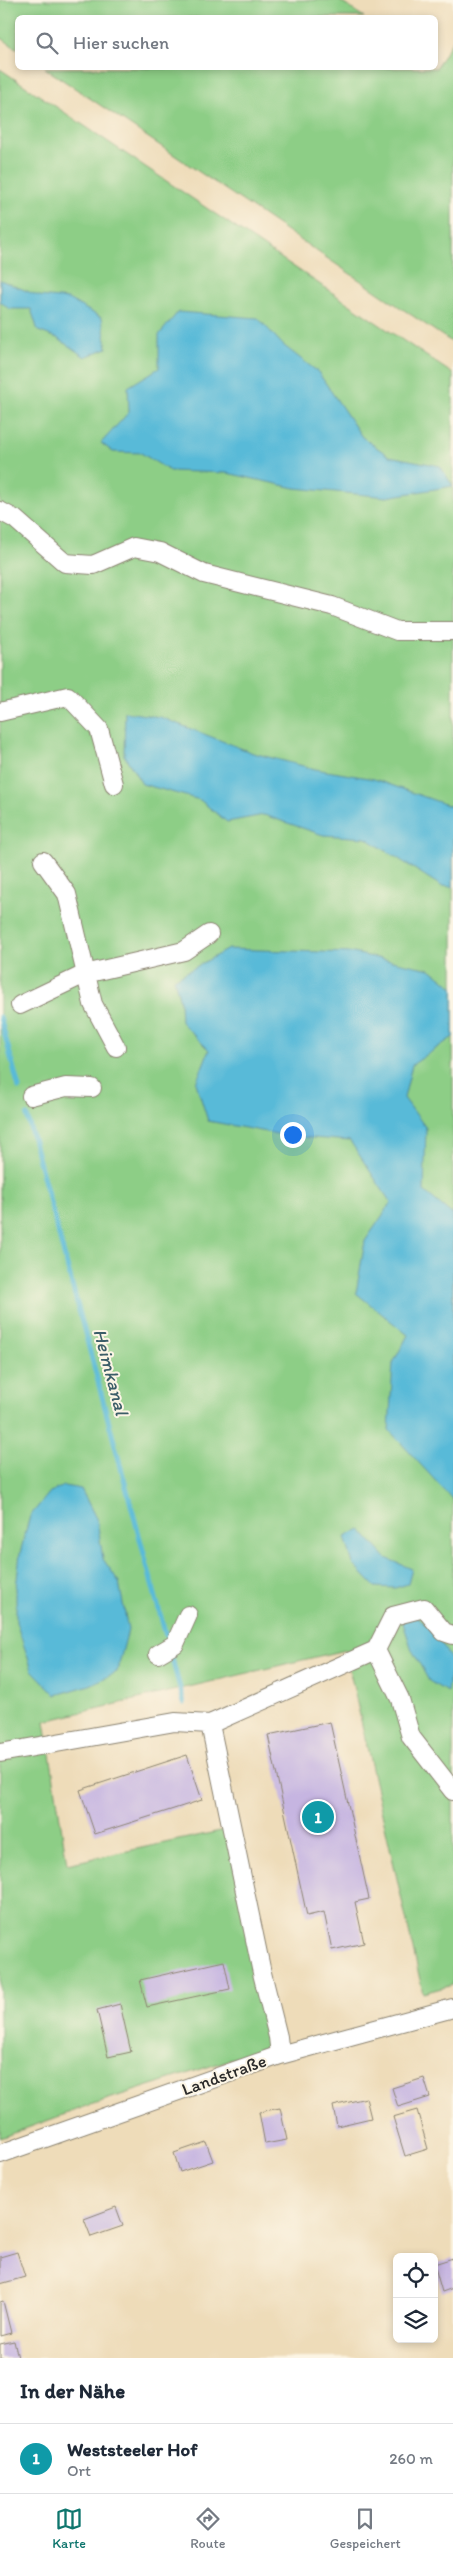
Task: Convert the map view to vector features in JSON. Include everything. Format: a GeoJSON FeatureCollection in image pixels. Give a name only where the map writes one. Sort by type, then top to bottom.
{"type":"FeatureCollection","features":[{"type":"Feature","properties":{"kind":"street"},"geometry":{"type":"LineString","coordinates":[[0,511],[15,519],[65,563],[93,564],[134,547],[160,552],[204,574],[332,606],[397,631],[453,631]]}},
{"type":"Feature","properties":{"kind":"street"},"geometry":{"type":"LineString","coordinates":[[0,712],[68,696],[99,729],[114,784]]}},
{"type":"Feature","properties":{"kind":"street"},"geometry":{"type":"LineString","coordinates":[[43,861],[67,894],[93,1004],[116,1047]]}},
{"type":"Feature","properties":{"kind":"street"},"geometry":{"type":"LineString","coordinates":[[20,1005],[86,974],[184,951],[209,934]]}},
{"type":"Feature","properties":{"kind":"street"},"geometry":{"type":"LineString","coordinates":[[32,1096],[66,1087],[92,1088]]}},
{"type":"Feature","properties":{"kind":"street"},"geometry":{"type":"LineString","coordinates":[[0,1752],[175,1722],[210,1724],[376,1650],[393,1616],[424,1608],[444,1632],[453,1635]]}},
{"type":"Feature","properties":{"kind":"street"},"geometry":{"type":"LineString","coordinates":[[158,1654],[175,1644],[188,1615]]}},
{"type":"Feature","properties":{"kind":"street"},"geometry":{"type":"LineString","coordinates":[[376,1650],[400,1699],[411,1737],[453,1791]]}},
{"type":"Feature","properties":{"kind":"street"},"geometry":{"type":"LineString","coordinates":[[210,1724],[262,1973],[278,2037],[280,2055]]}},
{"type":"Feature","properties":{"kind":"street","name":"Landstraße"},"geometry":{"type":"LineString","coordinates":[[0,2154],[280,2055],[453,2008]]}},
{"type":"Feature","properties":{"kind":"green space"},"geometry":{"type":"Polygon","coordinates":[[[0,0],[338,0],[361,15],[15,15],[15,48],[0,37],[0,0]]]}},
{"type":"Feature","properties":{"kind":"green space"},"geometry":{"type":"Polygon","coordinates":[[[453,40],[453,343],[48,70],[438,70],[438,65],[453,40]]]}},
{"type":"Feature","properties":{"kind":"green space"},"geometry":{"type":"Polygon","coordinates":[[[0,69],[453,374],[453,1985],[423,1993],[345,1650],[45,1721],[67,1864],[225,1830],[279,2044],[90,2105],[0,2138],[0,69]]]}},
{"type":"Feature","properties":{"kind":"water"},"geometry":{"type":"Polygon","coordinates":[[[0,280],[39,296],[68,299],[102,318],[107,348],[85,357],[57,338],[38,331],[31,309],[9,309],[0,301],[0,280]]]}},
{"type":"Feature","properties":{"kind":"water"},"geometry":{"type":"Polygon","coordinates":[[[178,312],[258,318],[283,345],[318,372],[362,437],[389,456],[440,466],[453,486],[387,497],[295,488],[227,473],[170,471],[141,453],[113,452],[101,443],[129,412],[128,387],[159,368],[159,335],[178,312]]]}},
{"type":"Feature","properties":{"kind":"water"},"geometry":{"type":"Polygon","coordinates":[[[125,712],[160,717],[253,753],[315,769],[374,779],[453,807],[453,887],[441,886],[366,838],[323,835],[264,815],[227,822],[200,800],[142,784],[124,755],[125,712]]]}},
{"type":"Feature","properties":{"kind":"water"},"geometry":{"type":"Polygon","coordinates":[[[228,949],[353,953],[430,969],[453,987],[453,1037],[412,1065],[404,1098],[426,1128],[424,1191],[453,1215],[453,1500],[389,1430],[393,1363],[408,1335],[356,1293],[365,1241],[391,1203],[350,1141],[288,1136],[208,1121],[196,1083],[209,1050],[181,1022],[180,1001],[174,979],[228,949]]]}},
{"type":"Feature","properties":{"kind":"water"},"geometry":{"type":"Polygon","coordinates":[[[64,1486],[81,1489],[97,1520],[103,1559],[119,1582],[128,1630],[117,1672],[90,1685],[56,1695],[32,1670],[16,1622],[16,1588],[20,1553],[30,1516],[50,1492],[64,1486]]]}},
{"type":"Feature","properties":{"kind":"water"},"geometry":{"type":"Polygon","coordinates":[[[360,1529],[386,1558],[412,1569],[408,1584],[395,1588],[375,1587],[353,1564],[345,1537],[360,1529]]]}},
{"type":"Feature","properties":{"kind":"water"},"geometry":{"type":"Polygon","coordinates":[[[411,1609],[439,1640],[452,1661],[447,1692],[429,1681],[412,1650],[403,1623],[411,1609]]]}},
{"type":"Feature","properties":{"kind":"building"},"geometry":{"type":"Polygon","coordinates":[[[330,1722],[369,1899],[355,1902],[364,1943],[332,1950],[324,1912],[307,1916],[268,1735],[330,1722]]]}},
{"type":"Feature","properties":{"kind":"building"},"geometry":{"type":"Polygon","coordinates":[[[187,1755],[202,1800],[95,1834],[80,1790],[187,1755]]]}},
{"type":"Feature","properties":{"kind":"building"},"geometry":{"type":"Polygon","coordinates":[[[224,1961],[230,1989],[147,2007],[140,1980],[224,1961]]]}},
{"type":"Feature","properties":{"kind":"building"},"geometry":{"type":"Polygon","coordinates":[[[120,2004],[131,2052],[108,2057],[97,2010],[120,2004]]]}},
{"type":"Feature","properties":{"kind":"building"},"geometry":{"type":"Polygon","coordinates":[[[424,2078],[430,2097],[398,2107],[392,2088],[424,2078]]]}},
{"type":"Feature","properties":{"kind":"building"},"geometry":{"type":"Polygon","coordinates":[[[366,2098],[371,2118],[337,2126],[333,2106],[366,2098]]]}},
{"type":"Feature","properties":{"kind":"building"},"geometry":{"type":"Polygon","coordinates":[[[280,2108],[287,2140],[265,2144],[259,2112],[280,2108]]]}},
{"type":"Feature","properties":{"kind":"building"},"geometry":{"type":"Polygon","coordinates":[[[417,2110],[428,2149],[405,2156],[393,2117],[417,2110]]]}},
{"type":"Feature","properties":{"kind":"building"},"geometry":{"type":"Polygon","coordinates":[[[206,2142],[213,2161],[180,2172],[174,2153],[206,2142]]]}},
{"type":"Feature","properties":{"kind":"building"},"geometry":{"type":"Polygon","coordinates":[[[116,2207],[123,2226],[91,2237],[84,2219],[116,2207]]]}},
{"type":"Feature","properties":{"kind":"building"},"geometry":{"type":"Polygon","coordinates":[[[17,2252],[25,2277],[0,2284],[0,2257],[17,2252]]]}},
{"type":"Feature","properties":{"kind":"building"},"geometry":{"type":"Polygon","coordinates":[[[453,2258],[453,2288],[442,2292],[438,2278],[438,2263],[453,2258]]]}},
{"type":"Feature","properties":{"kind":"building"},"geometry":{"type":"Polygon","coordinates":[[[3,2301],[11,2333],[0,2336],[0,2302],[3,2301]]]}},
{"type":"Feature","properties":{"kind":"building"},"geometry":{"type":"Polygon","coordinates":[[[14,2341],[18,2358],[0,2358],[0,2344],[14,2341]]]}},
{"type":"Feature","properties":{"kind":"waterway","name":"Heimkanal"},"geometry":{"type":"LineString","coordinates":[[0,1017],[19,1088]]}},
{"type":"Feature","properties":{"kind":"waterway","name":"Heimkanal"},"geometry":{"type":"LineString","coordinates":[[27,1116],[166,1636]]}},
{"type":"Feature","properties":{"kind":"waterway","name":"Heimkanal"},"geometry":{"type":"LineString","coordinates":[[171,1655],[184,1703]]}},
{"type":"Feature","properties":{"kind":"place","name":"Weststeeler Hof"},"geometry":{"type":"Point","coordinates":[318,1817]}}]}
